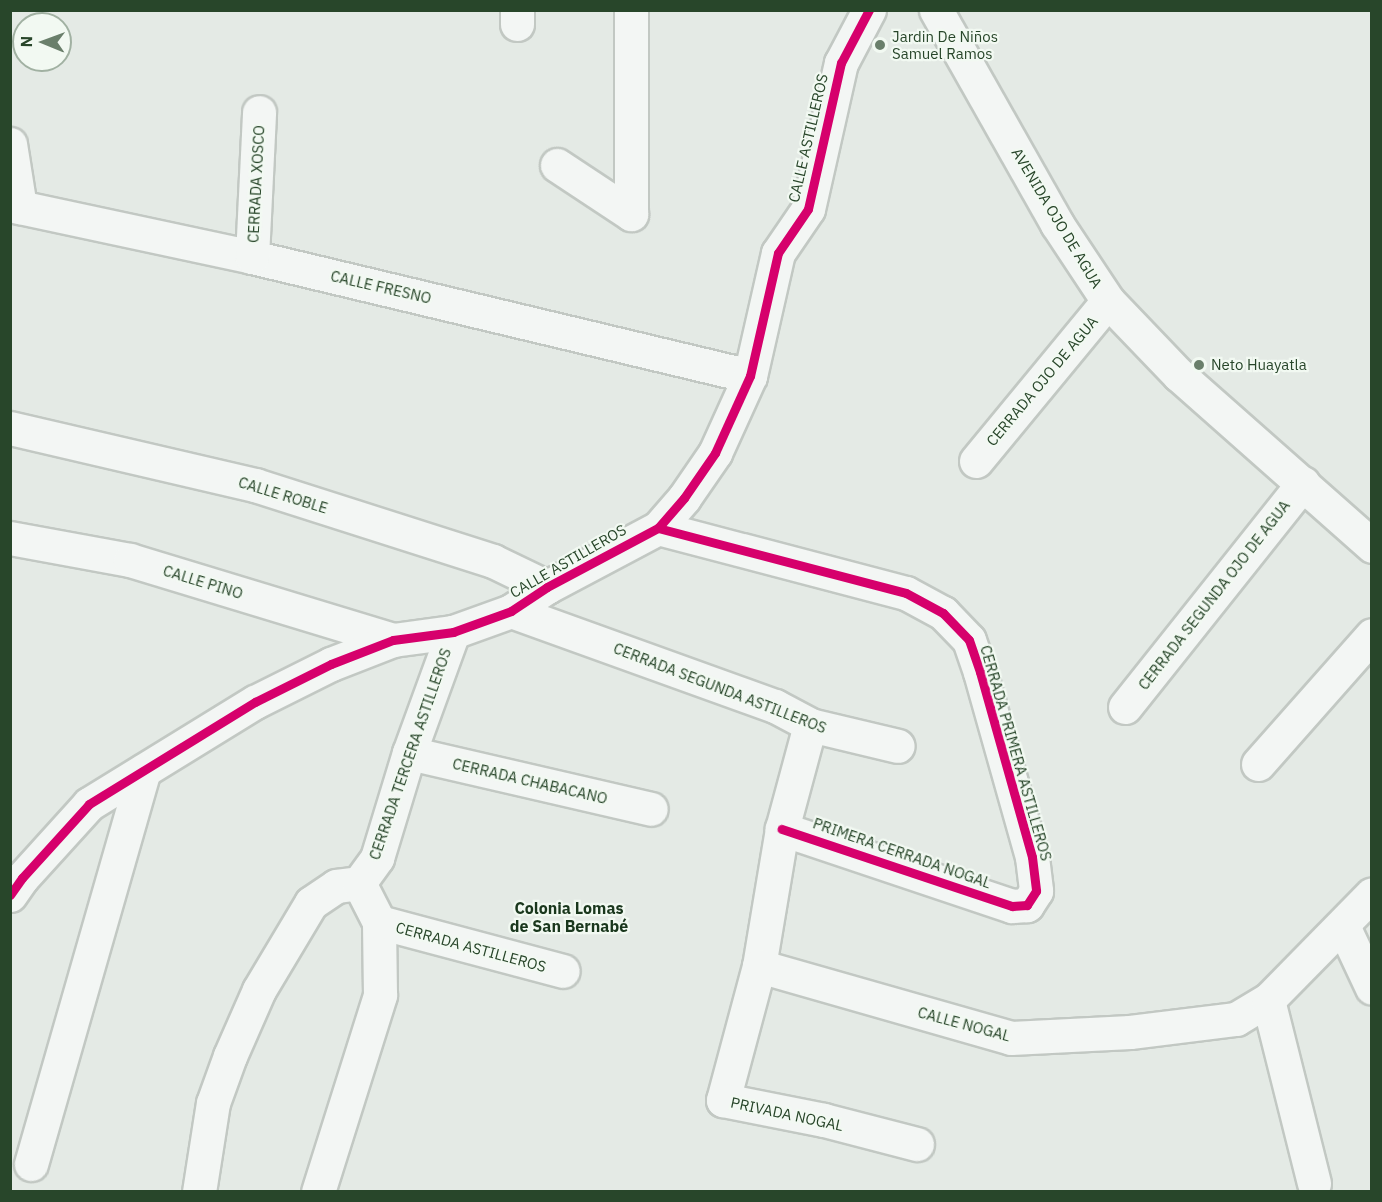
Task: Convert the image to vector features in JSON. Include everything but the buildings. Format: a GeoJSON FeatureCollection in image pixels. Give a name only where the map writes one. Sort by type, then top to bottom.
{"type":"FeatureCollection","features":[{"type":"Feature","properties":{"kind":"street"},"geometry":{"type":"LineString","coordinates":[[556,165],[630,214],[631,10]]}},
{"type":"Feature","properties":{"kind":"street","name":"CALLE ASTILLEROS"},"geometry":{"type":"LineString","coordinates":[[10,895],[22,878],[89,804],[255,702],[331,664],[393,640],[453,632],[511,611],[547,587],[658,528],[684,498],[715,453],[750,376],[778,253],[808,209],[841,63],[869,10]]}},
{"type":"Feature","properties":{"kind":"street","name":"AVENIDA OJO DE AGUA"},"geometry":{"type":"LineString","coordinates":[[943,14],[1057,224],[1108,301],[1179,375],[1303,483],[1371,546]]}},
{"type":"Feature","properties":{"kind":"street","name":"CERRADA XOSCO"},"geometry":{"type":"LineString","coordinates":[[252,257],[259,112]]}},
{"type":"Feature","properties":{"kind":"street"},"geometry":{"type":"LineString","coordinates":[[10,144],[16,206]]}},
{"type":"Feature","properties":{"kind":"street","name":"CALLE FRESNO"},"geometry":{"type":"LineString","coordinates":[[16,206],[252,257],[750,376]]}},
{"type":"Feature","properties":{"kind":"street","name":"CERRADA OJO DE AGUA"},"geometry":{"type":"LineString","coordinates":[[976,461],[1108,301]]}},
{"type":"Feature","properties":{"kind":"street","name":"CALLE ROBLE"},"geometry":{"type":"LineString","coordinates":[[10,428],[255,485],[493,561],[547,587]]}},
{"type":"Feature","properties":{"kind":"street","name":"CERRADA SEGUNDA OJO DE AGUA"},"geometry":{"type":"LineString","coordinates":[[1125,708],[1303,483]]}},
{"type":"Feature","properties":{"kind":"street","name":"CERRADA PRIMERA ASTILLEROS"},"geometry":{"type":"LineString","coordinates":[[658,528],[906,593],[943,613],[969,640],[1032,857],[1036,891],[1028,905],[1012,906]]}},
{"type":"Feature","properties":{"kind":"street","name":"CALLE PINO"},"geometry":{"type":"LineString","coordinates":[[10,538],[130,560],[393,640]]}},
{"type":"Feature","properties":{"kind":"street","name":"CERRADA SEGUNDA ASTILLEROS"},"geometry":{"type":"LineString","coordinates":[[511,611],[775,706],[810,725],[898,746]]}},
{"type":"Feature","properties":{"kind":"street","name":"CERRADA TERCERA ASTILLEROS"},"geometry":{"type":"LineString","coordinates":[[359,882],[377,858],[409,753],[453,632]]}},
{"type":"Feature","properties":{"kind":"street"},"geometry":{"type":"LineString","coordinates":[[1258,764],[1371,635]]}},
{"type":"Feature","properties":{"kind":"street"},"geometry":{"type":"LineString","coordinates":[[759,966],[782,829],[810,725]]}},
{"type":"Feature","properties":{"kind":"street","name":"CERRADA CHABACANO"},"geometry":{"type":"LineString","coordinates":[[409,753],[651,809]]}},
{"type":"Feature","properties":{"kind":"street"},"geometry":{"type":"LineString","coordinates":[[31,1164],[144,771]]}},
{"type":"Feature","properties":{"kind":"street","name":"PRIMERA CERRADA NOGAL"},"geometry":{"type":"LineString","coordinates":[[782,829],[1012,906]]}},
{"type":"Feature","properties":{"kind":"street"},"geometry":{"type":"LineString","coordinates":[[199,1191],[213,1103],[230,1056],[259,990],[311,903],[336,886],[359,882],[379,922],[380,995],[347,1094],[325,1188]]}},
{"type":"Feature","properties":{"kind":"street","name":"CALLE NOGAL"},"geometry":{"type":"LineString","coordinates":[[759,966],[1011,1038],[1130,1032],[1236,1019],[1268,1000],[1343,926],[1371,894]]}},
{"type":"Feature","properties":{"kind":"street","name":"CERRADA ASTILLEROS"},"geometry":{"type":"LineString","coordinates":[[379,922],[563,971]]}},
{"type":"Feature","properties":{"kind":"street"},"geometry":{"type":"LineString","coordinates":[[1343,926],[1371,988]]}},
{"type":"Feature","properties":{"kind":"street","name":"PRIVADA NOGAL"},"geometry":{"type":"LineString","coordinates":[[759,966],[723,1100],[824,1120],[917,1144]]}},
{"type":"Feature","properties":{"kind":"street"},"geometry":{"type":"LineString","coordinates":[[1268,1000],[1314,1183]]}},
{"type":"Feature","properties":{"kind":"cycle path"},"geometry":{"type":"LineString","coordinates":[[10,895],[22,878],[89,804],[255,702],[331,664],[393,640],[453,632],[511,611],[547,587],[658,528],[684,498],[715,453],[750,376],[778,253],[808,209],[841,63],[869,10]]}},
{"type":"Feature","properties":{"kind":"cycle path"},"geometry":{"type":"LineString","coordinates":[[658,528],[906,593],[943,613],[969,640],[980,672],[1032,857],[1036,891],[1027,905],[1012,906],[782,829]]}},
{"type":"Feature","properties":{"kind":"place","name":"Jardin De Niños Samuel Ramos"},"geometry":{"type":"Point","coordinates":[880,45]}},
{"type":"Feature","properties":{"kind":"place","name":"Neto Huayatla"},"geometry":{"type":"Point","coordinates":[1199,365]}},
{"type":"Feature","properties":{"kind":"district","name":"Colonia Lomas de San Bernabé"},"geometry":{"type":"Point","coordinates":[569,917]}}]}
